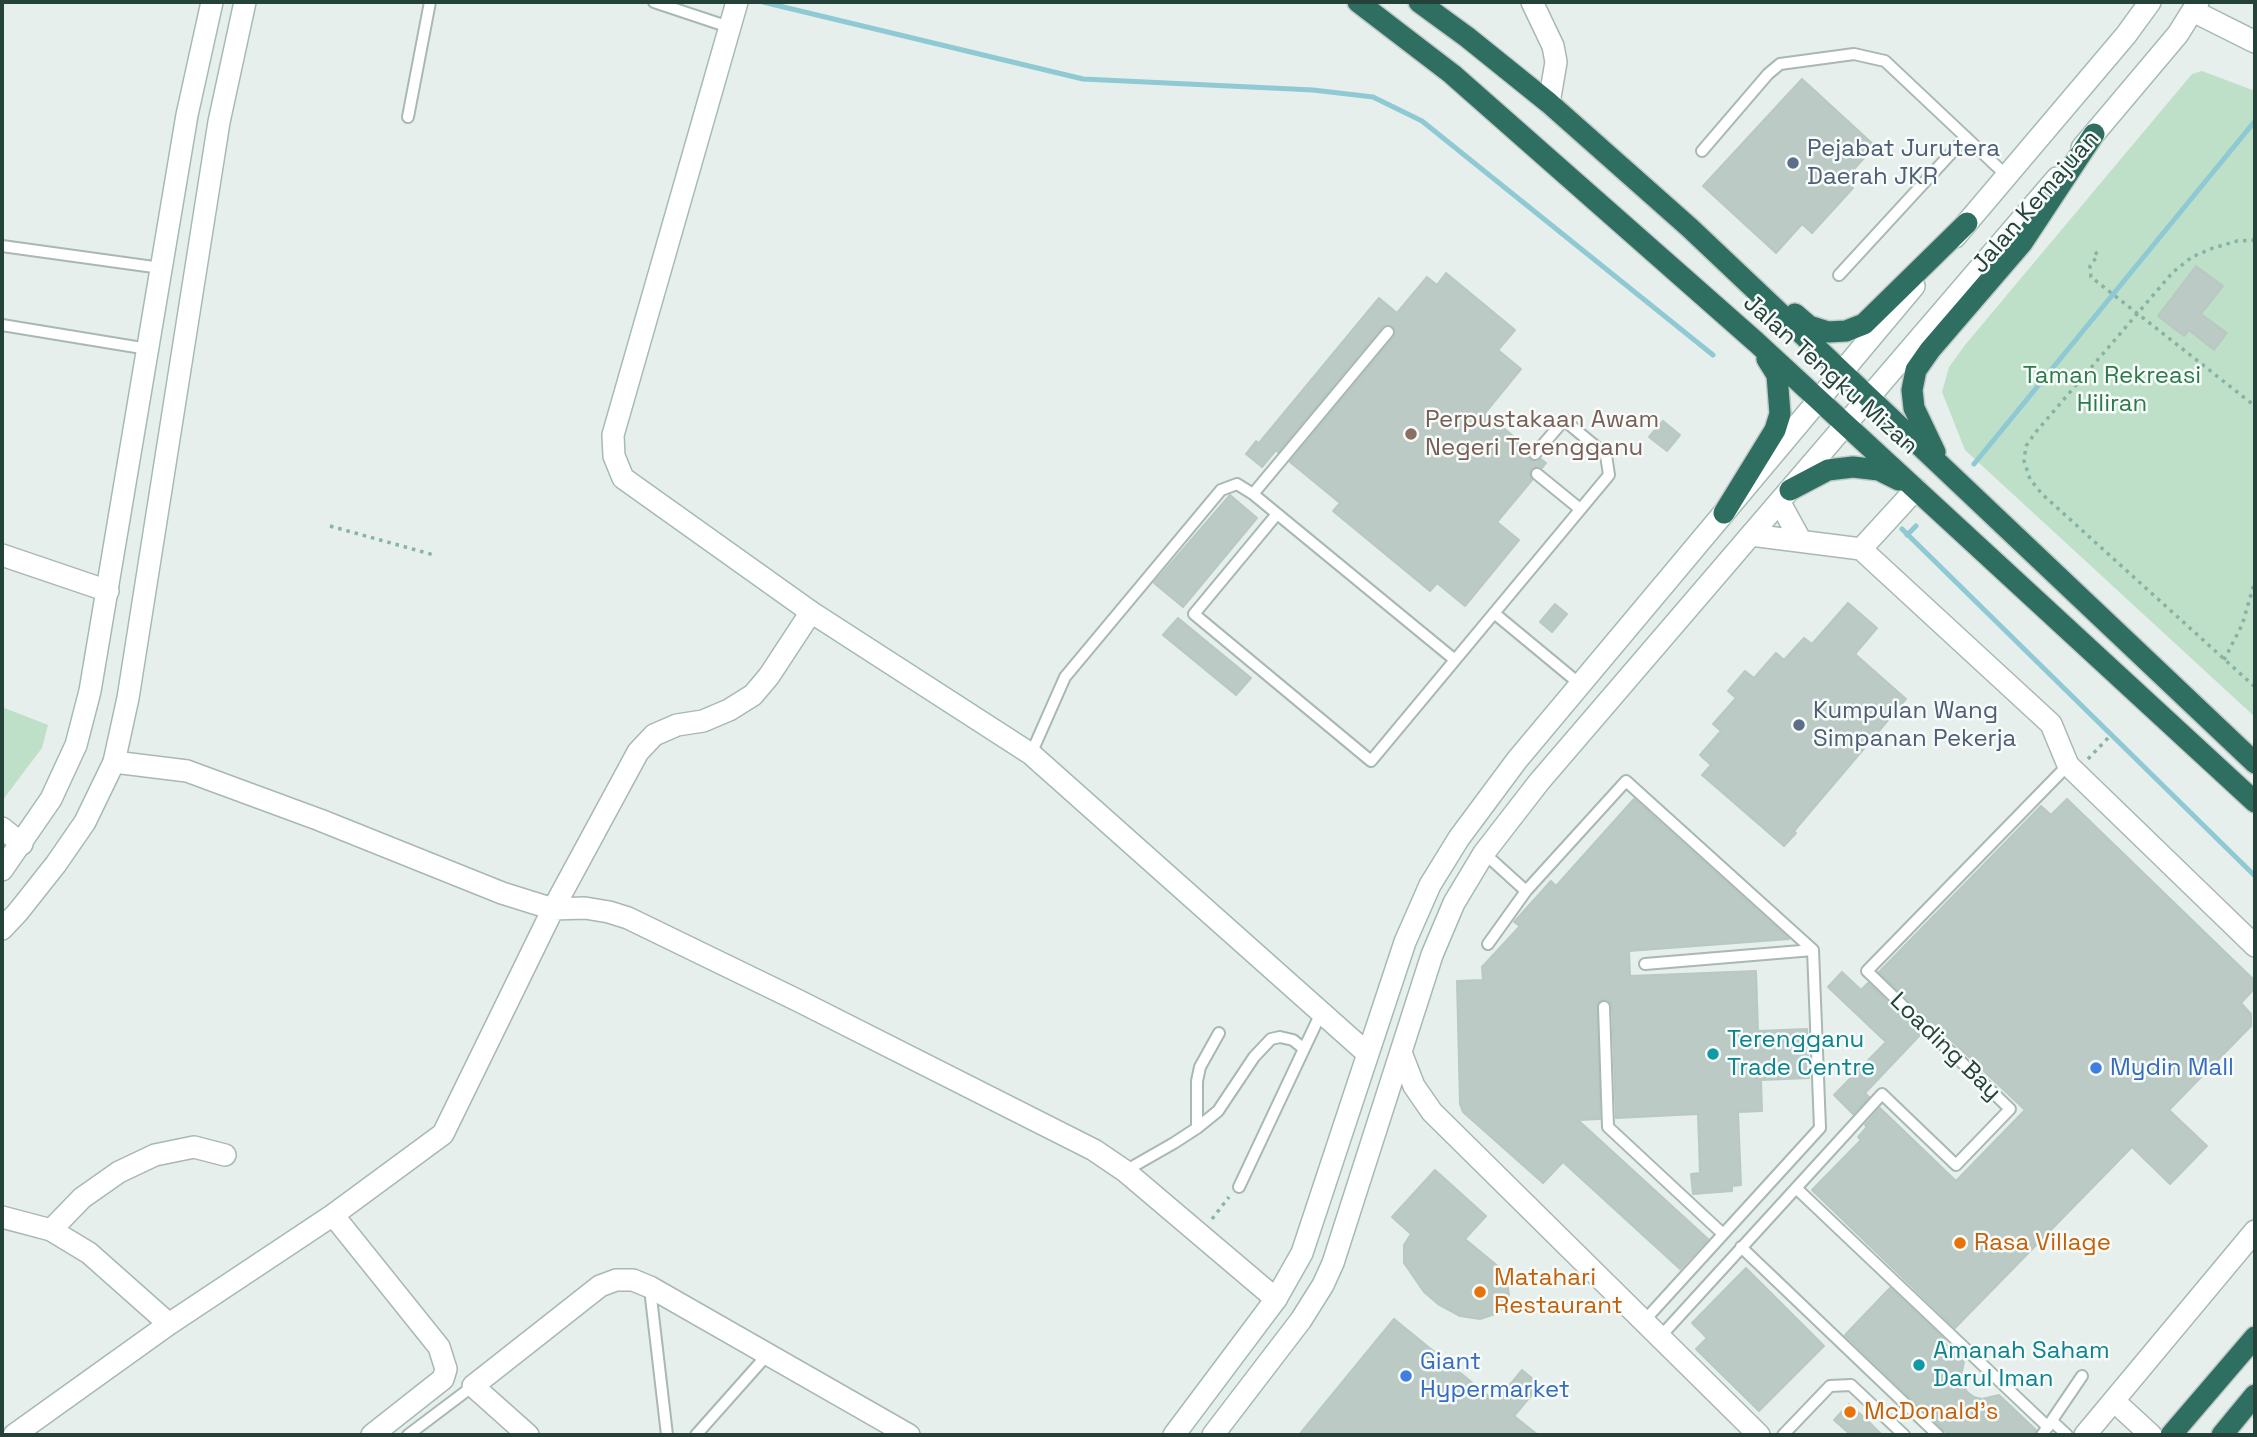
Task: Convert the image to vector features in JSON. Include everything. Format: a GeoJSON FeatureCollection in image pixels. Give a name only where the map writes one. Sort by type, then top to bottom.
{"type":"FeatureCollection","features":[{"type":"Feature","properties":{"kind":"highway","name":"Jalan Tengku Mizan"},"geometry":{"type":"LineString","coordinates":[[1358,2],[1452,74],[1756,342],[2255,802]]}},
{"type":"Feature","properties":{"kind":"highway","name":"Jalan Tengku Mizan"},"geometry":{"type":"LineString","coordinates":[[1419,2],[1549,103],[1690,228],[2255,763]]}},
{"type":"Feature","properties":{"kind":"highway"},"geometry":{"type":"LineString","coordinates":[[1951,477],[1931,446],[1914,408],[1912,390],[1916,370],[2022,243],[2094,134]]}},
{"type":"Feature","properties":{"kind":"highway"},"geometry":{"type":"LineString","coordinates":[[1690,228],[1809,326],[1828,332],[1846,331],[1864,324],[1967,223]]}},
{"type":"Feature","properties":{"kind":"highway"},"geometry":{"type":"LineString","coordinates":[[1724,513],[1775,430],[1780,414],[1777,374],[1756,342]]}},
{"type":"Feature","properties":{"kind":"highway"},"geometry":{"type":"LineString","coordinates":[[1785,496],[1828,470],[1853,467],[1879,470],[1916,489]]}},
{"type":"Feature","properties":{"kind":"highway"},"geometry":{"type":"LineString","coordinates":[[2171,1435],[2255,1337]]}},
{"type":"Feature","properties":{"kind":"highway"},"geometry":{"type":"LineString","coordinates":[[2222,1435],[2255,1395]]}},
{"type":"Feature","properties":{"kind":"street"},"geometry":{"type":"LineString","coordinates":[[2,870],[51,799],[76,745],[90,691],[187,115],[212,2]]}},
{"type":"Feature","properties":{"kind":"street"},"geometry":{"type":"LineString","coordinates":[[2,929],[56,864],[85,822],[114,762],[128,698],[219,121],[244,2]]}},
{"type":"Feature","properties":{"kind":"street"},"geometry":{"type":"LineString","coordinates":[[1532,2],[1553,46],[1556,62],[1549,103]]}},
{"type":"Feature","properties":{"kind":"street","name":"Jalan Kemajuan"},"geometry":{"type":"LineString","coordinates":[[1174,1435],[1276,1299],[1302,1253],[1405,942],[1430,885],[1459,838],[1517,760],[2126,35],[2150,2]]}},
{"type":"Feature","properties":{"kind":"street"},"geometry":{"type":"LineString","coordinates":[[2196,7],[2255,42]]}},
{"type":"Feature","properties":{"kind":"street","name":"Jalan Kemajuan"},"geometry":{"type":"LineString","coordinates":[[1213,1435],[1301,1320],[1334,1263],[1432,956],[1454,903],[1484,853],[1539,782],[2094,134],[2178,34],[2196,7]]}},
{"type":"Feature","properties":{"kind":"street"},"geometry":{"type":"LineString","coordinates":[[732,17],[613,435],[614,456],[623,478],[811,612],[1031,754],[1367,1054]]}},
{"type":"Feature","properties":{"kind":"street"},"geometry":{"type":"LineString","coordinates":[[1861,549],[1916,489]]}},
{"type":"Feature","properties":{"kind":"street"},"geometry":{"type":"LineString","coordinates":[[1785,496],[1801,541]]}},
{"type":"Feature","properties":{"kind":"street"},"geometry":{"type":"LineString","coordinates":[[1751,535],[1861,549],[2051,724],[2072,769],[2255,946]]}},
{"type":"Feature","properties":{"kind":"street"},"geometry":{"type":"LineString","coordinates":[[2,555],[108,591]]}},
{"type":"Feature","properties":{"kind":"street"},"geometry":{"type":"LineString","coordinates":[[14,1435],[169,1324],[333,1215],[443,1134],[553,909],[638,752],[654,735],[677,725],[729,710],[753,695],[769,676],[811,612]]}},
{"type":"Feature","properties":{"kind":"street"},"geometry":{"type":"LineString","coordinates":[[114,762],[187,771],[320,820],[502,893],[553,909],[586,908],[628,918],[1082,1144],[1125,1171],[1276,1299]]}},
{"type":"Feature","properties":{"kind":"street"},"geometry":{"type":"LineString","coordinates":[[2,828],[22,844]]}},
{"type":"Feature","properties":{"kind":"street"},"geometry":{"type":"LineString","coordinates":[[1402,1055],[1414,1086],[1433,1112],[1759,1435]]}},
{"type":"Feature","properties":{"kind":"street"},"geometry":{"type":"LineString","coordinates":[[51,1230],[82,1198],[119,1172],[155,1155],[194,1147],[225,1155]]}},
{"type":"Feature","properties":{"kind":"street"},"geometry":{"type":"LineString","coordinates":[[333,1215],[439,1347],[446,1369],[443,1379],[372,1435]]}},
{"type":"Feature","properties":{"kind":"street"},"geometry":{"type":"LineString","coordinates":[[2,1217],[51,1230],[89,1253],[169,1324]]}},
{"type":"Feature","properties":{"kind":"street"},"geometry":{"type":"LineString","coordinates":[[2085,1435],[2255,1231]]}},
{"type":"Feature","properties":{"kind":"street"},"geometry":{"type":"LineString","coordinates":[[527,1435],[473,1386],[600,1286],[616,1280],[633,1280],[650,1287],[909,1435]]}},
{"type":"Feature","properties":{"kind":"street"},"geometry":{"type":"LineString","coordinates":[[2114,1401],[2151,1435]]}},
{"type":"Feature","properties":{"kind":"lane"},"geometry":{"type":"LineString","coordinates":[[408,117],[430,2]]}},
{"type":"Feature","properties":{"kind":"lane"},"geometry":{"type":"LineString","coordinates":[[654,2],[732,17]]}},
{"type":"Feature","properties":{"kind":"lane"},"geometry":{"type":"LineString","coordinates":[[1702,151],[1768,74],[1780,64],[1854,54],[1885,61],[2007,176]]}},
{"type":"Feature","properties":{"kind":"lane"},"geometry":{"type":"LineString","coordinates":[[1839,275],[1966,137]]}},
{"type":"Feature","properties":{"kind":"lane"},"geometry":{"type":"LineString","coordinates":[[2,246],[161,268]]}},
{"type":"Feature","properties":{"kind":"lane"},"geometry":{"type":"LineString","coordinates":[[2,325],[148,349]]}},
{"type":"Feature","properties":{"kind":"lane"},"geometry":{"type":"LineString","coordinates":[[1253,494],[1388,332]]}},
{"type":"Feature","properties":{"kind":"lane"},"geometry":{"type":"LineString","coordinates":[[1278,514],[1194,614],[1371,761],[1609,475],[1606,454],[1564,419],[1535,454]]}},
{"type":"Feature","properties":{"kind":"lane"},"geometry":{"type":"LineString","coordinates":[[1537,474],[1580,509]]}},
{"type":"Feature","properties":{"kind":"lane"},"geometry":{"type":"LineString","coordinates":[[1031,754],[1065,677],[1221,490],[1237,484],[1278,514],[1455,660]]}},
{"type":"Feature","properties":{"kind":"lane"},"geometry":{"type":"LineString","coordinates":[[1494,613],[1581,685]]}},
{"type":"Feature","properties":{"kind":"lane","name":"Loading Bay"},"geometry":{"type":"LineString","coordinates":[[1796,1188],[1882,1094],[1956,1165],[2010,1109],[1867,971],[2072,769]]}},
{"type":"Feature","properties":{"kind":"lane"},"geometry":{"type":"LineString","coordinates":[[1488,944],[1526,891],[1626,781],[1813,950],[1820,1128],[1643,1321]]}},
{"type":"Feature","properties":{"kind":"lane"},"geometry":{"type":"LineString","coordinates":[[1484,853],[1526,891]]}},
{"type":"Feature","properties":{"kind":"lane"},"geometry":{"type":"LineString","coordinates":[[1645,964],[1813,950]]}},
{"type":"Feature","properties":{"kind":"lane"},"geometry":{"type":"LineString","coordinates":[[1604,1007],[1608,1127],[1723,1234]]}},
{"type":"Feature","properties":{"kind":"lane"},"geometry":{"type":"LineString","coordinates":[[1239,1187],[1321,1013]]}},
{"type":"Feature","properties":{"kind":"lane"},"geometry":{"type":"LineString","coordinates":[[1198,1128],[1197,1081],[1200,1067],[1219,1033]]}},
{"type":"Feature","properties":{"kind":"lane"},"geometry":{"type":"LineString","coordinates":[[1125,1171],[1198,1128],[1218,1111],[1254,1057],[1271,1039],[1280,1037],[1293,1040],[1304,1049]]}},
{"type":"Feature","properties":{"kind":"lane"},"geometry":{"type":"LineString","coordinates":[[1660,1337],[1796,1188],[2047,1428],[2067,1435]]}},
{"type":"Feature","properties":{"kind":"lane"},"geometry":{"type":"LineString","coordinates":[[1741,1247],[1938,1435]]}},
{"type":"Feature","properties":{"kind":"lane"},"geometry":{"type":"LineString","coordinates":[[650,1287],[667,1435]]}},
{"type":"Feature","properties":{"kind":"lane"},"geometry":{"type":"LineString","coordinates":[[696,1435],[768,1354]]}},
{"type":"Feature","properties":{"kind":"lane"},"geometry":{"type":"LineString","coordinates":[[2047,1428],[2082,1376]]}},
{"type":"Feature","properties":{"kind":"lane"},"geometry":{"type":"LineString","coordinates":[[1783,1435],[1830,1386],[1851,1385],[1904,1435]]}},
{"type":"Feature","properties":{"kind":"lane"},"geometry":{"type":"LineString","coordinates":[[408,1435],[473,1386]]}},
{"type":"Feature","properties":{"kind":"path"},"geometry":{"type":"LineString","coordinates":[[2255,240],[2213,247],[2192,257],[2172,272],[2035,433],[2026,446],[2024,461],[2030,479],[2042,494],[2255,687]]}},
{"type":"Feature","properties":{"kind":"path"},"geometry":{"type":"LineString","coordinates":[[2095,252],[2098,255],[2090,266],[2091,277],[2255,406]]}},
{"type":"Feature","properties":{"kind":"path"},"geometry":{"type":"LineString","coordinates":[[330,526],[434,555]]}},
{"type":"Feature","properties":{"kind":"path"},"geometry":{"type":"LineString","coordinates":[[2224,660],[2242,625],[2255,581]]}},
{"type":"Feature","properties":{"kind":"path"},"geometry":{"type":"LineString","coordinates":[[2072,769],[2108,738]]}},
{"type":"Feature","properties":{"kind":"path"},"geometry":{"type":"LineString","coordinates":[[1201,1235],[1221,1206],[1239,1187]]}},
{"type":"Feature","properties":{"kind":"green space","name":"Taman Rekreasi Hiliran"},"geometry":{"type":"Polygon","coordinates":[[[2202,71],[2255,91],[2255,717],[1965,450],[1942,392],[1949,367],[1965,345],[2192,74],[2202,71]]]}},
{"type":"Feature","properties":{"kind":"green space"},"geometry":{"type":"Polygon","coordinates":[[[2,707],[48,725],[42,748],[2,801],[2,707]]]}},
{"type":"Feature","properties":{"kind":"building","name":"Pejabat Jurutera Daerah JKR"},"geometry":{"type":"Polygon","coordinates":[[[1802,79],[1875,146],[1845,179],[1853,188],[1812,233],[1802,224],[1776,253],[1703,186],[1802,79]]]}},
{"type":"Feature","properties":{"kind":"building"},"geometry":{"type":"Polygon","coordinates":[[[2196,266],[2223,286],[2201,314],[2227,333],[2214,350],[2189,330],[2184,336],[2158,316],[2196,266]]]}},
{"type":"Feature","properties":{"kind":"building","name":"Perpustakaan Awam Negeri Terengganu"},"geometry":{"type":"Polygon","coordinates":[[[1446,273],[1515,330],[1498,350],[1521,369],[1485,413],[1529,449],[1527,456],[1530,460],[1537,462],[1541,459],[1546,463],[1542,468],[1538,466],[1531,469],[1529,473],[1532,480],[1497,522],[1519,540],[1465,606],[1437,583],[1430,591],[1333,511],[1340,503],[1290,462],[1394,337],[1396,330],[1392,326],[1386,324],[1382,327],[1278,452],[1276,450],[1262,467],[1246,454],[1256,441],[1259,443],[1379,298],[1397,313],[1427,277],[1437,285],[1446,273]]]}},
{"type":"Feature","properties":{"kind":"building"},"geometry":{"type":"Polygon","coordinates":[[[1663,421],[1680,435],[1667,451],[1649,437],[1663,421]]]}},
{"type":"Feature","properties":{"kind":"building"},"geometry":{"type":"Polygon","coordinates":[[[1230,495],[1257,518],[1183,607],[1154,583],[1230,495]]]}},
{"type":"Feature","properties":{"kind":"building","name":"Kumpulan Wang Simpanan Pekerja"},"geometry":{"type":"Polygon","coordinates":[[[1848,603],[1877,628],[1855,654],[1906,699],[1784,846],[1702,775],[1711,765],[1700,755],[1721,731],[1713,724],[1736,698],[1728,691],[1745,671],[1754,678],[1776,653],[1784,660],[1804,638],[1812,644],[1848,603]]]}},
{"type":"Feature","properties":{"kind":"building"},"geometry":{"type":"Polygon","coordinates":[[[1555,604],[1567,614],[1552,632],[1540,622],[1555,604]]]}},
{"type":"Feature","properties":{"kind":"building"},"geometry":{"type":"Polygon","coordinates":[[[1178,618],[1251,678],[1236,695],[1163,635],[1178,618]]]}},
{"type":"Feature","properties":{"kind":"building","name":"Terengganu Trade Centre"},"geometry":{"type":"Polygon","coordinates":[[[1634,799],[1789,939],[1629,951],[1630,976],[1756,971],[1758,1031],[1807,1029],[1809,1078],[1761,1080],[1762,1111],[1738,1112],[1741,1185],[1732,1186],[1732,1191],[1693,1194],[1691,1174],[1700,1173],[1698,1114],[1616,1118],[1612,1007],[1610,1002],[1604,999],[1597,1004],[1600,1119],[1578,1120],[1708,1239],[1680,1269],[1563,1162],[1543,1183],[1463,1112],[1460,1104],[1457,981],[1483,980],[1482,967],[1520,926],[1514,922],[1551,881],[1556,886],[1634,799]]]}},
{"type":"Feature","properties":{"kind":"building","name":"Mydin Mall"},"geometry":{"type":"Polygon","coordinates":[[[2067,799],[2255,981],[2255,988],[2241,1003],[2251,1014],[2251,1026],[2169,1110],[2207,1146],[2170,1184],[2132,1147],[1955,1328],[1812,1190],[1861,1140],[1858,1137],[1867,1127],[1865,1125],[1880,1108],[1956,1181],[2025,1110],[1879,972],[2041,806],[2051,815],[2067,799]]]}},
{"type":"Feature","properties":{"kind":"building"},"geometry":{"type":"Polygon","coordinates":[[[1842,972],[1861,990],[1868,983],[1921,1034],[1865,1093],[1869,1097],[1853,1114],[1834,1095],[1886,1042],[1828,987],[1842,972]]]}},
{"type":"Feature","properties":{"kind":"building"},"geometry":{"type":"Polygon","coordinates":[[[1435,1170],[1486,1216],[1465,1239],[1500,1268],[1507,1281],[1509,1295],[1505,1306],[1495,1314],[1480,1319],[1460,1316],[1438,1304],[1424,1292],[1404,1263],[1404,1245],[1411,1234],[1392,1217],[1435,1170]]]}},
{"type":"Feature","properties":{"kind":"building"},"geometry":{"type":"Polygon","coordinates":[[[1746,1268],[1824,1346],[1759,1411],[1696,1349],[1707,1338],[1692,1323],[1746,1268]]]}},
{"type":"Feature","properties":{"kind":"building","name":"Amanah Saham Darul Iman"},"geometry":{"type":"Polygon","coordinates":[[[1890,1288],[1944,1339],[1942,1341],[1964,1362],[1961,1376],[1967,1392],[1982,1399],[1999,1395],[2036,1430],[2034,1435],[1949,1435],[1845,1335],[1890,1288]]]}},
{"type":"Feature","properties":{"kind":"building","name":"Giant Hypermarket"},"geometry":{"type":"Polygon","coordinates":[[[1394,1319],[1496,1402],[1522,1370],[1540,1385],[1514,1416],[1538,1435],[1299,1435],[1394,1319]]]}},
{"type":"Feature","properties":{"kind":"building","name":"McDonald's"},"geometry":{"type":"Polygon","coordinates":[[[1849,1404],[1882,1435],[1851,1435],[1834,1420],[1849,1404]]]}},
{"type":"Feature","properties":{"kind":"waterway"},"geometry":{"type":"LineString","coordinates":[[763,2],[1083,79],[1313,90],[1373,97],[1422,121],[1713,355]]}},
{"type":"Feature","properties":{"kind":"waterway"},"geometry":{"type":"LineString","coordinates":[[1974,464],[2255,121]]}},
{"type":"Feature","properties":{"kind":"waterway"},"geometry":{"type":"LineString","coordinates":[[1907,535],[1916,526]]}},
{"type":"Feature","properties":{"kind":"waterway"},"geometry":{"type":"LineString","coordinates":[[1902,529],[2255,876]]}},
{"type":"Feature","properties":{"kind":"place","name":"Pejabat Jurutera Daerah JKR"},"geometry":{"type":"Point","coordinates":[1793,163]}},
{"type":"Feature","properties":{"kind":"place","name":"Perpustakaan Awam Negeri Terengganu"},"geometry":{"type":"Point","coordinates":[1411,434]}},
{"type":"Feature","properties":{"kind":"place","name":"Kumpulan Wang Simpanan Pekerja"},"geometry":{"type":"Point","coordinates":[1799,725]}},
{"type":"Feature","properties":{"kind":"place","name":"Terengganu Trade Centre"},"geometry":{"type":"Point","coordinates":[1713,1054]}},
{"type":"Feature","properties":{"kind":"place","name":"Mydin Mall"},"geometry":{"type":"Point","coordinates":[2096,1068]}},
{"type":"Feature","properties":{"kind":"place","name":"Rasa Village"},"geometry":{"type":"Point","coordinates":[1960,1243]}},
{"type":"Feature","properties":{"kind":"place","name":"Matahari Restaurant"},"geometry":{"type":"Point","coordinates":[1480,1292]}},
{"type":"Feature","properties":{"kind":"place","name":"Amanah Saham Darul Iman"},"geometry":{"type":"Point","coordinates":[1919,1365]}},
{"type":"Feature","properties":{"kind":"place","name":"Giant Hypermarket"},"geometry":{"type":"Point","coordinates":[1406,1376]}},
{"type":"Feature","properties":{"kind":"place","name":"McDonald's"},"geometry":{"type":"Point","coordinates":[1850,1412]}}]}
